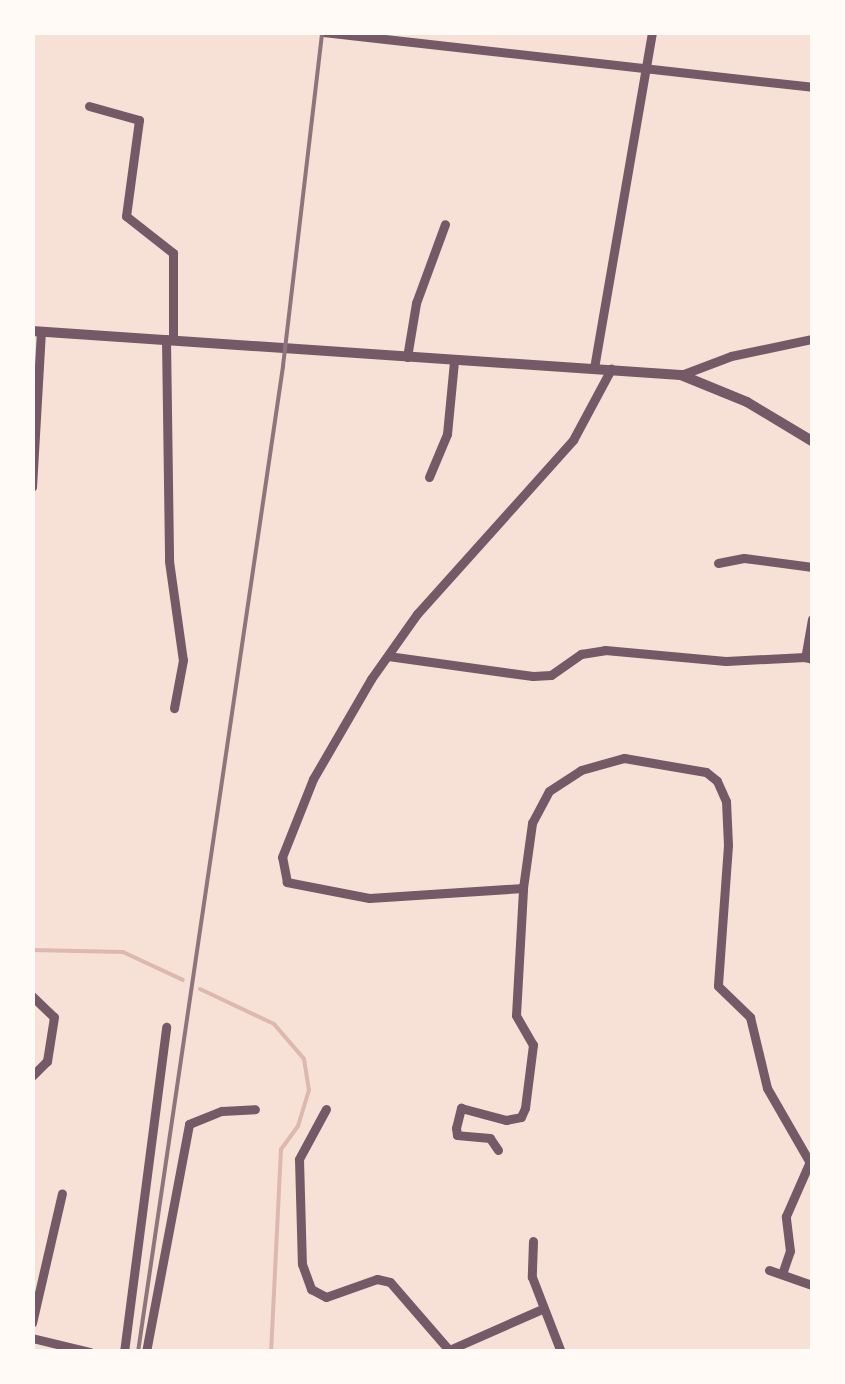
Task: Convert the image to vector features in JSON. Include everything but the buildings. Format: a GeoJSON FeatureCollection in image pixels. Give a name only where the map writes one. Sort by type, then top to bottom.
{"type":"FeatureCollection","features":[{"type":"Feature","properties":{"kind":"street"},"geometry":{"type":"LineString","coordinates":[[323,32],[812,87]]}},
{"type":"Feature","properties":{"kind":"street"},"geometry":{"type":"LineString","coordinates":[[594,368],[652,32]]}},
{"type":"Feature","properties":{"kind":"street"},"geometry":{"type":"LineString","coordinates":[[89,106],[139,120],[126,216],[173,253],[169,561],[184,660],[174,708]]}},
{"type":"Feature","properties":{"kind":"street"},"geometry":{"type":"LineString","coordinates":[[407,358],[416,304],[445,224]]}},
{"type":"Feature","properties":{"kind":"street"},"geometry":{"type":"LineString","coordinates":[[32,487],[37,331],[681,375],[747,402],[812,441]]}},
{"type":"Feature","properties":{"kind":"street"},"geometry":{"type":"LineString","coordinates":[[681,375],[731,356],[812,339]]}},
{"type":"Feature","properties":{"kind":"street"},"geometry":{"type":"LineString","coordinates":[[428,477],[448,434],[454,361]]}},
{"type":"Feature","properties":{"kind":"street"},"geometry":{"type":"LineString","coordinates":[[522,888],[370,898],[300,888],[281,872],[313,779],[388,656],[417,614],[573,440],[611,369]]}},
{"type":"Feature","properties":{"kind":"street"},"geometry":{"type":"LineString","coordinates":[[718,563],[744,558],[812,567]]}},
{"type":"Feature","properties":{"kind":"street"},"geometry":{"type":"LineString","coordinates":[[388,656],[533,676],[605,650],[726,661],[809,658],[812,619]]}},
{"type":"Feature","properties":{"kind":"street"},"geometry":{"type":"LineString","coordinates":[[498,1150],[490,1138],[457,1134],[456,1128],[461,1108],[515,1120],[525,1108],[533,1046],[516,1015],[522,888],[532,822],[549,791],[581,770],[624,758],[706,772],[717,780],[726,801],[728,844],[718,986],[750,1017],[767,1088],[811,1158],[786,1216],[790,1251],[782,1274]]}},
{"type":"Feature","properties":{"kind":"street"},"geometry":{"type":"LineString","coordinates":[[32,996],[54,1017],[47,1062],[32,1076]]}},
{"type":"Feature","properties":{"kind":"street"},"geometry":{"type":"LineString","coordinates":[[124,1352],[166,1027]]}},
{"type":"Feature","properties":{"kind":"street"},"geometry":{"type":"LineString","coordinates":[[146,1352],[189,1124],[222,1111],[255,1109]]}},
{"type":"Feature","properties":{"kind":"street"},"geometry":{"type":"LineString","coordinates":[[326,1109],[298,1159],[302,1264],[311,1289],[326,1297],[377,1279],[390,1282],[448,1350],[542,1309]]}},
{"type":"Feature","properties":{"kind":"street"},"geometry":{"type":"LineString","coordinates":[[32,1323],[62,1193]]}},
{"type":"Feature","properties":{"kind":"street"},"geometry":{"type":"LineString","coordinates":[[533,1241],[542,1309],[561,1352]]}},
{"type":"Feature","properties":{"kind":"street"},"geometry":{"type":"LineString","coordinates":[[770,1270],[812,1285]]}},
{"type":"Feature","properties":{"kind":"street"},"geometry":{"type":"LineString","coordinates":[[32,1338],[90,1352]]}},
{"type":"Feature","properties":{"kind":"waterway"},"geometry":{"type":"LineString","coordinates":[[32,950],[123,952],[183,980]]}},
{"type":"Feature","properties":{"kind":"waterway"},"geometry":{"type":"LineString","coordinates":[[200,989],[274,1024],[304,1059],[309,1090],[298,1126],[281,1149],[271,1352]]}},
{"type":"Feature","properties":{"kind":"railway"},"geometry":{"type":"LineString","coordinates":[[138,1352],[283,366],[322,32]]}}]}
